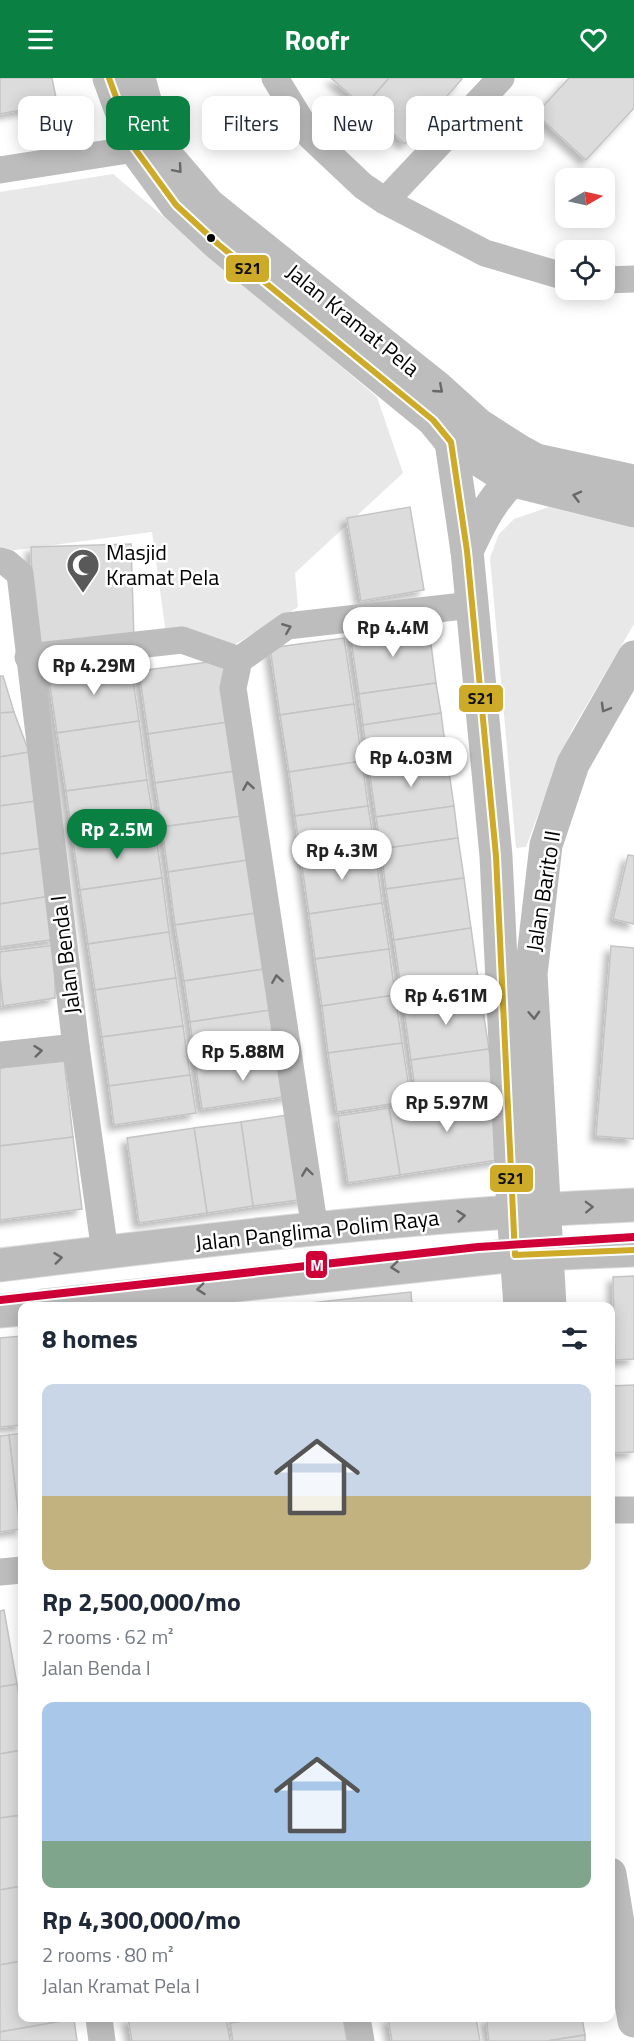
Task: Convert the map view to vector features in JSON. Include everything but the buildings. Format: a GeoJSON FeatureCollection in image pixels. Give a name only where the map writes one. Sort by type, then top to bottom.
{"type":"FeatureCollection","features":[{"type":"Feature","properties":{"kind":"street","name":"Jalan Kramat Pela"},"geometry":{"type":"LineString","coordinates":[[109,78],[116,96]]}},
{"type":"Feature","properties":{"kind":"street","name":"Jalan Kramat Pela"},"geometry":{"type":"LineString","coordinates":[[139,78],[149,115],[168,157],[209,205],[438,388],[479,425],[536,460],[634,481]]}},
{"type":"Feature","properties":{"kind":"street"},"geometry":{"type":"LineString","coordinates":[[275,78],[311,137],[363,186],[385,201],[485,253],[555,274]]}},
{"type":"Feature","properties":{"kind":"street"},"geometry":{"type":"LineString","coordinates":[[385,201],[501,78]]}},
{"type":"Feature","properties":{"kind":"street"},"geometry":{"type":"LineString","coordinates":[[0,170],[129,150]]}},
{"type":"Feature","properties":{"kind":"street","name":"Jalan Kramat Pela"},"geometry":{"type":"LineString","coordinates":[[136,150],[176,204],[218,244],[433,420],[451,442],[510,480],[634,510]]}},
{"type":"Feature","properties":{"kind":"street"},"geometry":{"type":"LineString","coordinates":[[615,280],[634,279]]}},
{"type":"Feature","properties":{"kind":"street","name":"Jalan Barito II"},"geometry":{"type":"LineString","coordinates":[[451,442],[467,551],[528,1210],[530,1253]]}},
{"type":"Feature","properties":{"kind":"street"},"geometry":{"type":"LineString","coordinates":[[467,551],[483,517],[510,480],[536,460]]}},
{"type":"Feature","properties":{"kind":"street","name":"Jalan Benda I"},"geometry":{"type":"LineString","coordinates":[[0,561],[7,563],[20,574],[28,657],[76,1047],[105,1252]]}},
{"type":"Feature","properties":{"kind":"street"},"geometry":{"type":"LineString","coordinates":[[315,1230],[232,688],[239,660],[287,626],[472,605]]}},
{"type":"Feature","properties":{"kind":"street"},"geometry":{"type":"LineString","coordinates":[[28,657],[182,640],[239,660]]}},
{"type":"Feature","properties":{"kind":"street","name":"Jalan Barito II"},"geometry":{"type":"LineString","coordinates":[[528,1210],[531,974],[546,845],[573,764],[634,657]]}},
{"type":"Feature","properties":{"kind":"street"},"geometry":{"type":"LineString","coordinates":[[0,1055],[76,1047]]}},
{"type":"Feature","properties":{"kind":"street","name":"Jalan Panglima Polim Raya"},"geometry":{"type":"LineString","coordinates":[[0,1265],[315,1230],[528,1210],[634,1205]]}},
{"type":"Feature","properties":{"kind":"street","name":"Jalan Panglima Polim Raya"},"geometry":{"type":"LineString","coordinates":[[80,1302],[530,1253],[634,1250]]}},
{"type":"Feature","properties":{"kind":"street"},"geometry":{"type":"LineString","coordinates":[[521,1302],[530,1253]]}},
{"type":"Feature","properties":{"kind":"street"},"geometry":{"type":"LineString","coordinates":[[530,1253],[548,1302]]}},
{"type":"Feature","properties":{"kind":"street"},"geometry":{"type":"LineString","coordinates":[[0,1311],[18,1309]]}},
{"type":"Feature","properties":{"kind":"street"},"geometry":{"type":"LineString","coordinates":[[615,1510],[634,1510]]}},
{"type":"Feature","properties":{"kind":"street"},"geometry":{"type":"LineString","coordinates":[[0,1572],[18,1570]]}},
{"type":"Feature","properties":{"kind":"street"},"geometry":{"type":"LineString","coordinates":[[615,1905],[634,2021]]}},
{"type":"Feature","properties":{"kind":"street"},"geometry":{"type":"LineString","coordinates":[[100,2022],[102,2041]]}},
{"type":"Feature","properties":{"kind":"street"},"geometry":{"type":"LineString","coordinates":[[358,2022],[361,2041]]}},
{"type":"Feature","properties":{"kind":"shaded area"},"geometry":{"type":"Polygon","coordinates":[[[113,174],[377,397],[403,473],[295,573],[298,607],[234,645],[166,634],[152,532],[0,552],[0,192],[113,174]]]}},
{"type":"Feature","properties":{"kind":"shaded area"},"geometry":{"type":"Polygon","coordinates":[[[549,507],[634,528],[634,624],[572,730],[526,847],[516,848],[490,558],[499,534],[514,519],[549,507]]]}},
{"type":"Feature","properties":{"kind":"transit line","name":"S21"},"geometry":{"type":"LineString","coordinates":[[109,78],[135,149],[176,205],[218,244],[433,420],[451,442],[467,551],[496,856],[515,1255],[634,1250]]}},
{"type":"Feature","properties":{"kind":"transit line","name":"M"},"geometry":{"type":"LineString","coordinates":[[0,1300],[478,1247],[634,1237]]}},
{"type":"Feature","properties":{"kind":"place","name":"Masjid Kramat Pela"},"geometry":{"type":"Point","coordinates":[83,594]}}]}
